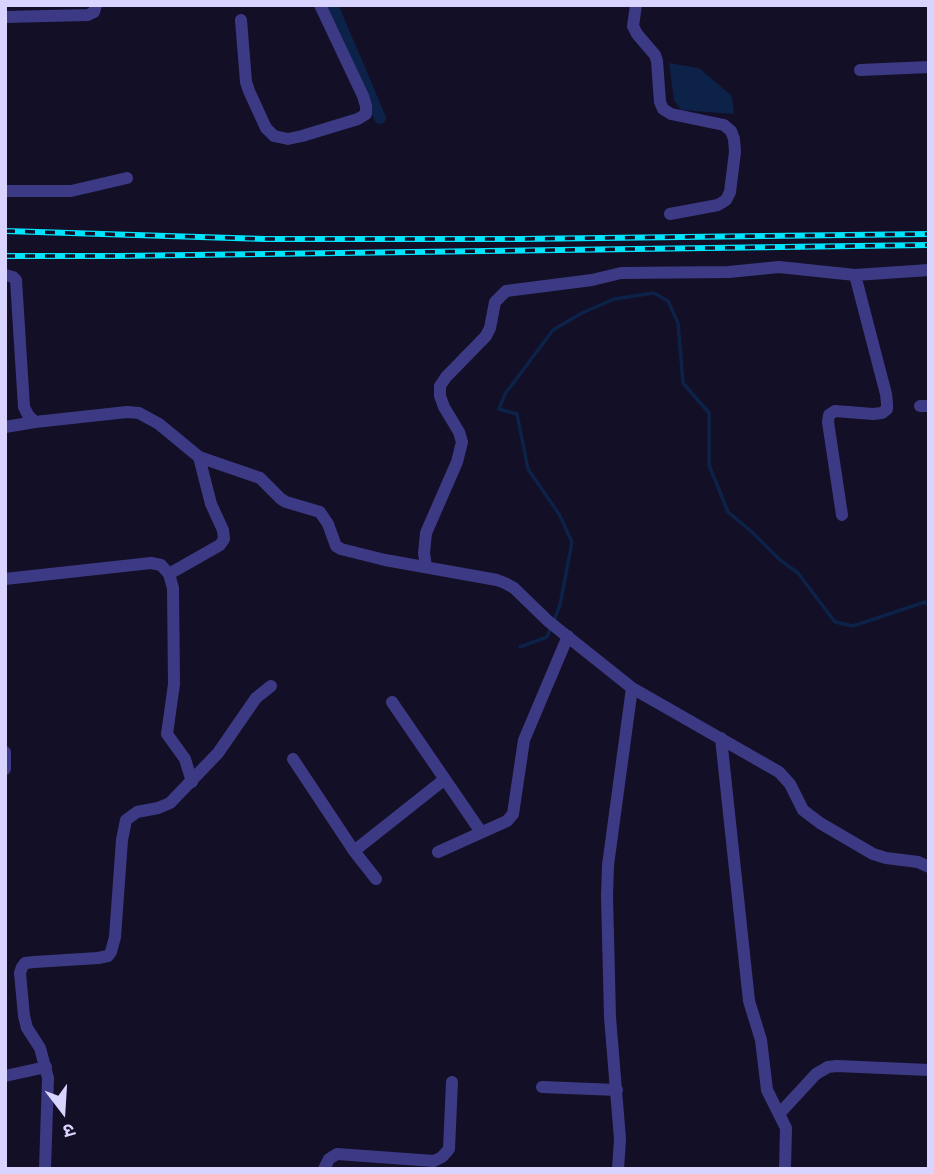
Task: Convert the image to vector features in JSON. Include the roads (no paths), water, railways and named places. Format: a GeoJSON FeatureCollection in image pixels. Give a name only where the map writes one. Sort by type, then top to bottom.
{"type":"FeatureCollection","features":[{"type":"Feature","properties":{"kind":"street"},"geometry":{"type":"LineString","coordinates":[[5,17],[88,15],[94,12],[96,5]]}},
{"type":"Feature","properties":{"kind":"street"},"geometry":{"type":"LineString","coordinates":[[241,20],[246,82],[266,128],[274,136],[295,138],[358,119],[366,114],[363,96],[320,5]]}},
{"type":"Feature","properties":{"kind":"street"},"geometry":{"type":"LineString","coordinates":[[636,5],[634,26],[657,61],[660,102],[663,109],[671,114],[724,125],[731,131],[734,139],[730,192],[726,200],[718,205],[670,214]]}},
{"type":"Feature","properties":{"kind":"street"},"geometry":{"type":"LineString","coordinates":[[860,70],[929,67]]}},
{"type":"Feature","properties":{"kind":"street"},"geometry":{"type":"LineString","coordinates":[[5,191],[71,191],[127,178]]}},
{"type":"Feature","properties":{"kind":"street"},"geometry":{"type":"LineString","coordinates":[[426,567],[426,533],[457,462],[462,442],[444,407],[440,386],[486,336],[495,302],[506,291],[592,280],[621,273],[729,272],[779,267],[855,275],[929,271]]}},
{"type":"Feature","properties":{"kind":"street"},"geometry":{"type":"LineString","coordinates":[[5,275],[16,280],[24,407],[35,422]]}},
{"type":"Feature","properties":{"kind":"street"},"geometry":{"type":"LineString","coordinates":[[842,515],[829,415],[835,411],[873,414],[887,409],[886,394],[855,275]]}},
{"type":"Feature","properties":{"kind":"street"},"geometry":{"type":"LineString","coordinates":[[5,427],[127,412],[139,413],[159,424],[198,457],[260,478],[286,502],[320,512],[328,524],[336,546],[341,549],[505,583],[632,688],[779,772],[790,784],[803,810],[820,823],[873,854],[918,862],[929,867]]}},
{"type":"Feature","properties":{"kind":"street"},"geometry":{"type":"LineString","coordinates":[[169,574],[220,545],[224,539],[198,457]]}},
{"type":"Feature","properties":{"kind":"street"},"geometry":{"type":"LineString","coordinates":[[5,579],[151,563],[161,565],[169,574],[173,588],[174,684],[167,733],[184,759],[192,782]]}},
{"type":"Feature","properties":{"kind":"street"},"geometry":{"type":"LineString","coordinates":[[438,852],[507,821],[513,814],[524,740],[567,635]]}},
{"type":"Feature","properties":{"kind":"street"},"geometry":{"type":"LineString","coordinates":[[45,1169],[48,1078],[40,1048],[27,1028],[24,1016],[20,973],[22,967],[25,963],[108,956],[115,937],[125,820],[137,812],[170,803],[218,754],[256,698],[271,685]]}},
{"type":"Feature","properties":{"kind":"street"},"geometry":{"type":"LineString","coordinates":[[618,1169],[620,1139],[610,1017],[607,886],[632,688]]}},
{"type":"Feature","properties":{"kind":"street"},"geometry":{"type":"LineString","coordinates":[[392,702],[481,832]]}},
{"type":"Feature","properties":{"kind":"street"},"geometry":{"type":"LineString","coordinates":[[721,738],[749,1001],[761,1040],[767,1090],[786,1128],[785,1169]]}},
{"type":"Feature","properties":{"kind":"street"},"geometry":{"type":"LineString","coordinates":[[5,752],[5,769]]}},
{"type":"Feature","properties":{"kind":"street"},"geometry":{"type":"LineString","coordinates":[[293,759],[376,879]]}},
{"type":"Feature","properties":{"kind":"street"},"geometry":{"type":"LineString","coordinates":[[354,850],[445,779]]}},
{"type":"Feature","properties":{"kind":"street"},"geometry":{"type":"LineString","coordinates":[[5,1076],[46,1067]]}},
{"type":"Feature","properties":{"kind":"street"},"geometry":{"type":"LineString","coordinates":[[779,1114],[816,1074],[828,1067],[929,1070]]}},
{"type":"Feature","properties":{"kind":"street"},"geometry":{"type":"LineString","coordinates":[[324,1169],[329,1160],[337,1154],[434,1161],[442,1157],[449,1149],[452,1082]]}},
{"type":"Feature","properties":{"kind":"street"},"geometry":{"type":"LineString","coordinates":[[542,1087],[617,1090]]}},
{"type":"Feature","properties":{"kind":"water"},"geometry":{"type":"Polygon","coordinates":[[[669,63],[699,68],[732,96],[734,114],[681,110],[674,100],[669,63]]]}},
{"type":"Feature","properties":{"kind":"waterway"},"geometry":{"type":"LineString","coordinates":[[332,5],[380,118]]}},
{"type":"Feature","properties":{"kind":"waterway"},"geometry":{"type":"LineString","coordinates":[[554,620],[560,605],[572,542],[559,514],[528,469],[517,414],[499,409],[505,394],[553,330],[614,299],[654,293],[668,301],[678,323],[683,383],[709,413],[709,465],[728,512],[798,573],[835,622],[853,626],[925,602],[929,606]]}},
{"type":"Feature","properties":{"kind":"waterway"},"geometry":{"type":"LineString","coordinates":[[520,647],[547,637],[551,627]]}},
{"type":"Feature","properties":{"kind":"railway"},"geometry":{"type":"LineString","coordinates":[[5,231],[265,239],[929,234]]}},
{"type":"Feature","properties":{"kind":"railway"},"geometry":{"type":"LineString","coordinates":[[5,256],[929,245]]}}]}
